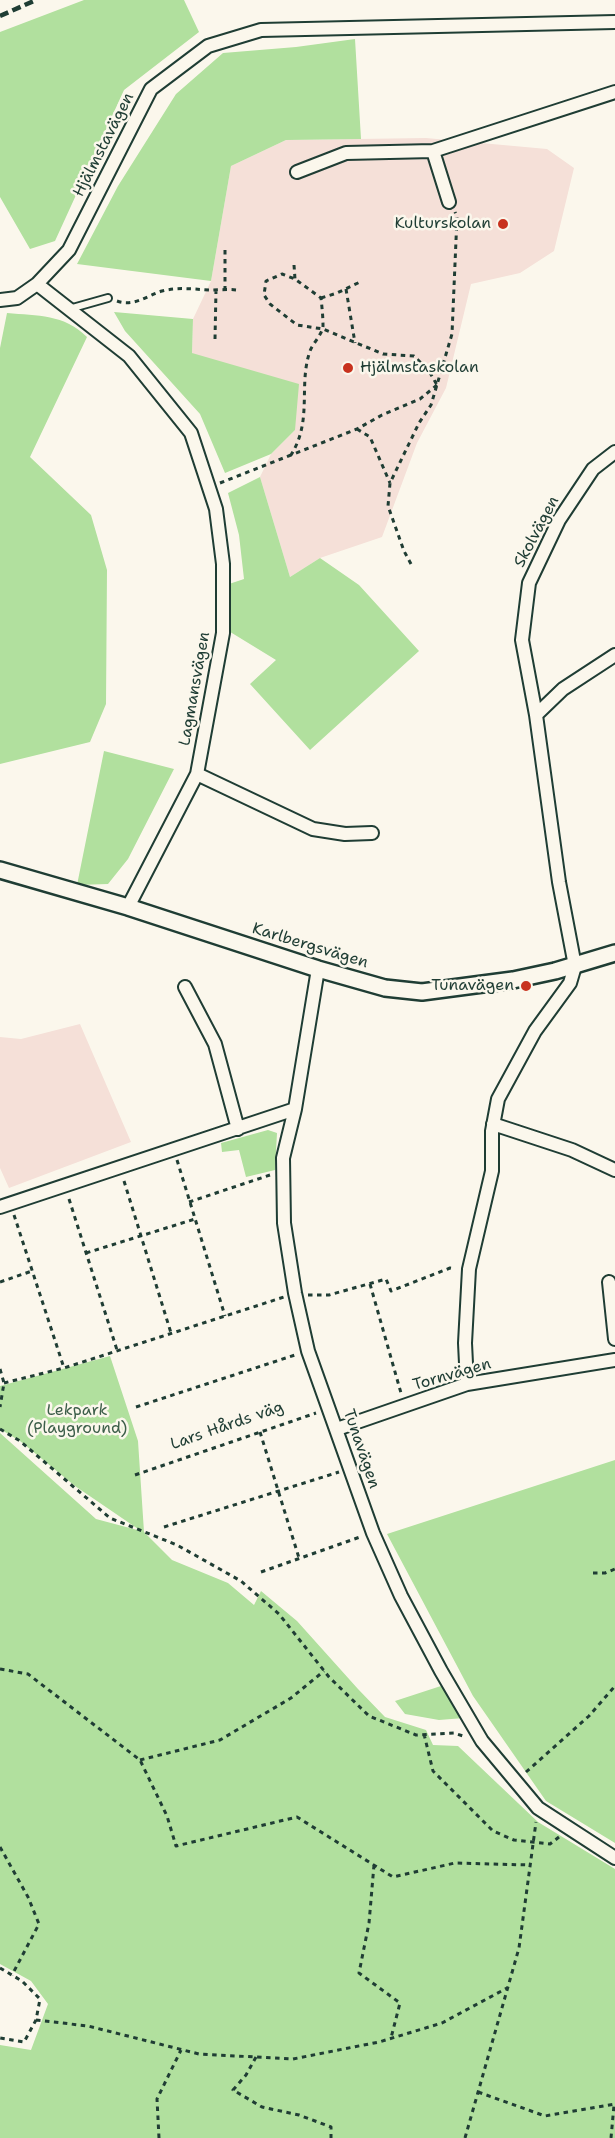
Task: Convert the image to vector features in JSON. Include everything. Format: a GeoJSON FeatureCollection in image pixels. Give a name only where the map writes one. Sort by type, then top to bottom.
{"type":"FeatureCollection","features":[{"type":"Feature","properties":{"kind":"street","name":"Hjälmstavägen"},"geometry":{"type":"LineString","coordinates":[[37,284],[69,250],[151,89],[208,46],[261,30],[615,22]]}},
{"type":"Feature","properties":{"kind":"street"},"geometry":{"type":"LineString","coordinates":[[297,172],[346,153],[433,151],[615,92]]}},
{"type":"Feature","properties":{"kind":"street"},"geometry":{"type":"LineString","coordinates":[[433,151],[449,202]]}},
{"type":"Feature","properties":{"kind":"street"},"geometry":{"type":"LineString","coordinates":[[0,300],[17,298],[37,284]]}},
{"type":"Feature","properties":{"kind":"street","name":"Lagmansvägen"},"geometry":{"type":"LineString","coordinates":[[37,284],[129,356],[191,433],[216,509],[223,564],[223,633],[196,774],[128,907]]}},
{"type":"Feature","properties":{"kind":"street","name":"Skolvägen"},"geometry":{"type":"LineString","coordinates":[[575,966],[559,882],[536,715],[522,640],[529,584],[533,571],[559,520],[593,469],[615,452]]}},
{"type":"Feature","properties":{"kind":"street"},"geometry":{"type":"LineString","coordinates":[[536,715],[563,689],[615,655]]}},
{"type":"Feature","properties":{"kind":"street"},"geometry":{"type":"LineString","coordinates":[[196,774],[313,829],[345,834],[372,834]]}},
{"type":"Feature","properties":{"kind":"street","name":"Karlbergsvägen"},"geometry":{"type":"LineString","coordinates":[[0,870],[128,907],[318,969],[385,988],[422,992],[513,980],[575,966],[615,953]]}},
{"type":"Feature","properties":{"kind":"street"},"geometry":{"type":"LineString","coordinates":[[467,1384],[465,1343],[469,1269],[492,1172],[493,1124],[498,1099],[535,1031],[570,983],[575,966]]}},
{"type":"Feature","properties":{"kind":"street","name":"Tunavägen"},"geometry":{"type":"LineString","coordinates":[[318,969],[295,1109],[283,1158],[284,1223],[295,1293],[308,1351],[373,1533],[416,1624],[482,1741],[538,1808],[615,1857]]}},
{"type":"Feature","properties":{"kind":"street"},"geometry":{"type":"LineString","coordinates":[[185,987],[214,1044],[238,1129]]}},
{"type":"Feature","properties":{"kind":"street"},"geometry":{"type":"LineString","coordinates":[[5,1205],[295,1109]]}},
{"type":"Feature","properties":{"kind":"street"},"geometry":{"type":"LineString","coordinates":[[493,1124],[572,1150],[615,1170]]}},
{"type":"Feature","properties":{"kind":"street"},"geometry":{"type":"LineString","coordinates":[[609,1282],[615,1339]]}},
{"type":"Feature","properties":{"kind":"street","name":"Tornvägen"},"geometry":{"type":"LineString","coordinates":[[337,1429],[467,1384],[615,1360]]}},
{"type":"Feature","properties":{"kind":"lane"},"geometry":{"type":"LineString","coordinates":[[69,309],[108,298]]}},
{"type":"Feature","properties":{"kind":"path"},"geometry":{"type":"LineString","coordinates":[[411,564],[388,506],[390,483],[419,423],[431,405],[452,334],[457,217],[449,202]]}},
{"type":"Feature","properties":{"kind":"path"},"geometry":{"type":"LineString","coordinates":[[225,250],[225,289]]}},
{"type":"Feature","properties":{"kind":"path"},"geometry":{"type":"LineString","coordinates":[[294,265],[295,279]]}},
{"type":"Feature","properties":{"kind":"path"},"geometry":{"type":"LineString","coordinates":[[321,298],[295,279],[282,274],[266,281],[262,295],[297,326],[323,329],[383,354],[414,356],[429,370],[437,385]]}},
{"type":"Feature","properties":{"kind":"path"},"geometry":{"type":"LineString","coordinates":[[321,298],[360,282]]}},
{"type":"Feature","properties":{"kind":"path"},"geometry":{"type":"LineString","coordinates":[[108,298],[124,304],[140,301],[160,292],[186,287],[237,290]]}},
{"type":"Feature","properties":{"kind":"path"},"geometry":{"type":"LineString","coordinates":[[346,289],[355,343]]}},
{"type":"Feature","properties":{"kind":"path"},"geometry":{"type":"LineString","coordinates":[[215,339],[216,290]]}},
{"type":"Feature","properties":{"kind":"path"},"geometry":{"type":"LineString","coordinates":[[291,455],[296,446],[305,414],[304,385],[310,350],[323,329],[321,298]]}},
{"type":"Feature","properties":{"kind":"path"},"geometry":{"type":"LineString","coordinates":[[209,486],[357,429],[382,415],[420,399],[437,385]]}},
{"type":"Feature","properties":{"kind":"path"},"geometry":{"type":"LineString","coordinates":[[357,429],[370,437],[390,483]]}},
{"type":"Feature","properties":{"kind":"path"},"geometry":{"type":"LineString","coordinates":[[173,1150],[225,1316]]}},
{"type":"Feature","properties":{"kind":"path"},"geometry":{"type":"LineString","coordinates":[[120,1168],[171,1333]]}},
{"type":"Feature","properties":{"kind":"path"},"geometry":{"type":"LineString","coordinates":[[189,1202],[283,1171]]}},
{"type":"Feature","properties":{"kind":"path"},"geometry":{"type":"LineString","coordinates":[[65,1186],[118,1350]]}},
{"type":"Feature","properties":{"kind":"path"},"geometry":{"type":"LineString","coordinates":[[5,1205],[32,1271],[64,1368]]}},
{"type":"Feature","properties":{"kind":"path"},"geometry":{"type":"LineString","coordinates":[[86,1253],[195,1219]]}},
{"type":"Feature","properties":{"kind":"path"},"geometry":{"type":"LineString","coordinates":[[4,1383],[64,1368],[295,1293],[313,1296],[329,1295],[386,1279],[391,1291],[450,1268],[469,1269]]}},
{"type":"Feature","properties":{"kind":"path"},"geometry":{"type":"LineString","coordinates":[[0,1281],[32,1271]]}},
{"type":"Feature","properties":{"kind":"path"},"geometry":{"type":"LineString","coordinates":[[370,1283],[405,1406]]}},
{"type":"Feature","properties":{"kind":"path"},"geometry":{"type":"LineString","coordinates":[[136,1407],[308,1351]]}},
{"type":"Feature","properties":{"kind":"path"},"geometry":{"type":"LineString","coordinates":[[0,1369],[4,1383],[0,1407]]}},
{"type":"Feature","properties":{"kind":"path","name":"Lars Hårds väg"},"geometry":{"type":"LineString","coordinates":[[135,1475],[329,1408]]}},
{"type":"Feature","properties":{"kind":"path"},"geometry":{"type":"LineString","coordinates":[[0,1429],[20,1441],[110,1518],[177,1545],[241,1581],[279,1614],[324,1671],[369,1716],[416,1735],[454,1733],[482,1741]]}},
{"type":"Feature","properties":{"kind":"path"},"geometry":{"type":"LineString","coordinates":[[260,1432],[299,1558]]}},
{"type":"Feature","properties":{"kind":"path"},"geometry":{"type":"LineString","coordinates":[[164,1527],[349,1468]]}},
{"type":"Feature","properties":{"kind":"path"},"geometry":{"type":"LineString","coordinates":[[261,1572],[373,1533]]}},
{"type":"Feature","properties":{"kind":"path"},"geometry":{"type":"LineString","coordinates":[[593,1573],[605,1573],[615,1569]]}},
{"type":"Feature","properties":{"kind":"path"},"geometry":{"type":"LineString","coordinates":[[0,1669],[28,1674],[140,1760],[167,1816],[176,1846],[297,1816],[393,1877],[455,1863],[530,1865]]}},
{"type":"Feature","properties":{"kind":"path"},"geometry":{"type":"LineString","coordinates":[[140,1760],[220,1740],[291,1698],[324,1671]]}},
{"type":"Feature","properties":{"kind":"path"},"geometry":{"type":"LineString","coordinates":[[516,1782],[542,1756],[589,1716],[615,1686]]}},
{"type":"Feature","properties":{"kind":"path"},"geometry":{"type":"LineString","coordinates":[[424,1734],[433,1770],[493,1831],[514,1840],[550,1844],[556,1838],[574,1832]]}},
{"type":"Feature","properties":{"kind":"path"},"geometry":{"type":"LineString","coordinates":[[465,2138],[519,1948],[538,1808]]}},
{"type":"Feature","properties":{"kind":"path"},"geometry":{"type":"LineString","coordinates":[[0,1847],[28,1898],[39,1924],[12,1975]]}},
{"type":"Feature","properties":{"kind":"path"},"geometry":{"type":"LineString","coordinates":[[374,1865],[369,1923],[359,1973],[400,2003],[391,2038]]}},
{"type":"Feature","properties":{"kind":"path"},"geometry":{"type":"LineString","coordinates":[[0,1968],[22,1982],[40,1999],[36,2020],[24,2042],[0,2038]]}},
{"type":"Feature","properties":{"kind":"path"},"geometry":{"type":"LineString","coordinates":[[36,2020],[88,2026],[199,2054],[293,2059],[391,2038],[442,2023],[507,1988]]}},
{"type":"Feature","properties":{"kind":"path"},"geometry":{"type":"LineString","coordinates":[[159,2138],[157,2099],[181,2050]]}},
{"type":"Feature","properties":{"kind":"path"},"geometry":{"type":"LineString","coordinates":[[256,2057],[246,2075],[233,2090],[262,2108],[299,2115],[331,2127],[331,2138]]}},
{"type":"Feature","properties":{"kind":"path"},"geometry":{"type":"LineString","coordinates":[[478,2092],[545,2116],[614,2105],[611,2138]]}},
{"type":"Feature","properties":{"kind":"shaded area","name":"Hjälmstaskolan"},"geometry":{"type":"Polygon","coordinates":[[[426,138],[547,149],[574,168],[554,251],[520,273],[471,284],[446,388],[417,443],[382,537],[320,558],[290,577],[260,477],[271,454],[295,430],[192,353],[193,319],[211,281],[231,166],[286,140],[426,138]]]}},
{"type":"Feature","properties":{"kind":"shaded area"},"geometry":{"type":"Polygon","coordinates":[[[80,1024],[131,1142],[9,1188],[0,1168],[0,1037],[21,1039],[80,1024]]]}},
{"type":"Feature","properties":{"kind":"green space"},"geometry":{"type":"Polygon","coordinates":[[[84,0],[184,0],[199,32],[124,90],[55,241],[30,249],[0,197],[0,32],[84,0]]]}},
{"type":"Feature","properties":{"kind":"green space"},"geometry":{"type":"Polygon","coordinates":[[[355,39],[361,139],[286,140],[231,166],[211,281],[77,264],[118,186],[176,94],[223,53],[355,39]]]}},
{"type":"Feature","properties":{"kind":"green space"},"geometry":{"type":"Polygon","coordinates":[[[114,312],[193,319],[192,353],[299,384],[295,430],[271,454],[225,473],[200,414],[125,331],[114,312]]]}},
{"type":"Feature","properties":{"kind":"green space"},"geometry":{"type":"Polygon","coordinates":[[[7,313],[60,320],[78,329],[87,337],[30,457],[91,515],[107,570],[106,704],[90,742],[0,764],[0,348],[7,313]]]}},
{"type":"Feature","properties":{"kind":"green space"},"geometry":{"type":"Polygon","coordinates":[[[260,477],[290,577],[320,558],[359,585],[419,651],[310,750],[250,684],[276,660],[227,630],[229,584],[244,579],[239,535],[228,493],[260,477]]]}},
{"type":"Feature","properties":{"kind":"green space"},"geometry":{"type":"Polygon","coordinates":[[[104,751],[174,769],[128,859],[108,884],[77,885],[104,751]]]}},
{"type":"Feature","properties":{"kind":"green space"},"geometry":{"type":"Polygon","coordinates":[[[268,1130],[277,1133],[275,1170],[246,1177],[239,1150],[222,1152],[221,1143],[268,1130]]]}},
{"type":"Feature","properties":{"kind":"green space","name":"Lekpark (Playground)"},"geometry":{"type":"Polygon","coordinates":[[[110,1356],[138,1441],[144,1532],[172,1560],[228,1583],[254,1605],[261,1591],[297,1621],[385,1717],[426,1730],[433,1745],[458,1746],[538,1822],[615,1869],[615,2138],[0,2138],[0,2045],[31,2050],[48,2004],[31,1981],[0,1964],[0,1433],[96,1519],[141,1531],[75,1486],[20,1441],[0,1429],[0,1386],[110,1356]]]}},
{"type":"Feature","properties":{"kind":"green space"},"geometry":{"type":"Polygon","coordinates":[[[615,1460],[615,1843],[546,1801],[473,1696],[387,1534],[615,1460]]]}},
{"type":"Feature","properties":{"kind":"green space"},"geometry":{"type":"Polygon","coordinates":[[[444,1685],[464,1718],[439,1720],[405,1714],[395,1701],[444,1685]]]}},
{"type":"Feature","properties":{"kind":"railway"},"geometry":{"type":"LineString","coordinates":[[0,16],[36,0]]}},
{"type":"Feature","properties":{"kind":"place","name":"Kulturskolan"},"geometry":{"type":"Point","coordinates":[503,224]}},
{"type":"Feature","properties":{"kind":"place","name":"Hjälmstaskolan"},"geometry":{"type":"Point","coordinates":[348,368]}},
{"type":"Feature","properties":{"kind":"place","name":"Tunavägen"},"geometry":{"type":"Point","coordinates":[526,986]}}]}
